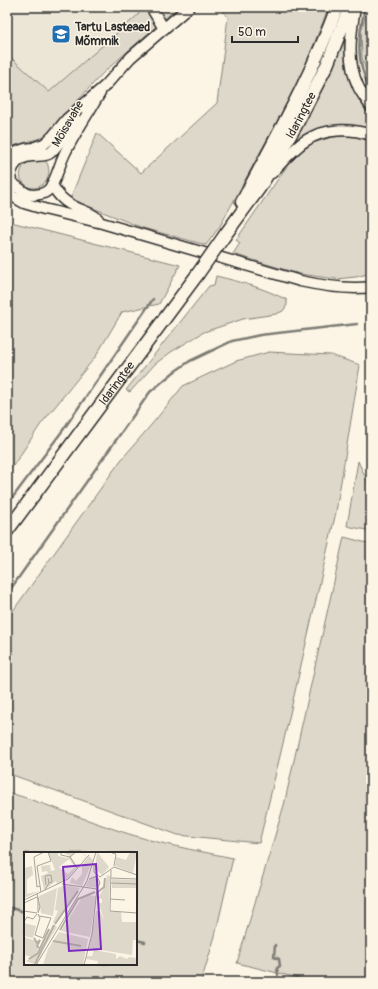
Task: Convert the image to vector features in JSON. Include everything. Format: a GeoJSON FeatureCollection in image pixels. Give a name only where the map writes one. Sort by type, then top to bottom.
{"type":"FeatureCollection","features":[{"type":"Feature","properties":{"kind":"main road","name":"Idaringtee"},"geometry":{"type":"LineString","coordinates":[[225,235],[284,123],[325,38],[337,7]]}},
{"type":"Feature","properties":{"kind":"main road","name":"Idaringtee"},"geometry":{"type":"LineString","coordinates":[[7,531],[197,275],[260,187],[295,128],[327,64],[350,7]]}},
{"type":"Feature","properties":{"kind":"street"},"geometry":{"type":"LineString","coordinates":[[151,7],[164,29]]}},
{"type":"Feature","properties":{"kind":"street","name":"Mõisavahe"},"geometry":{"type":"LineString","coordinates":[[35,148],[44,144],[67,119],[105,86],[131,57],[189,7]]}},
{"type":"Feature","properties":{"kind":"street"},"geometry":{"type":"LineString","coordinates":[[354,7],[350,58],[358,87],[371,107]]}},
{"type":"Feature","properties":{"kind":"street","name":"Mõisavahe"},"geometry":{"type":"LineString","coordinates":[[54,180],[66,151],[105,86]]}},
{"type":"Feature","properties":{"kind":"street","name":"Mõisavahe"},"geometry":{"type":"LineString","coordinates":[[9,182],[13,165],[21,159],[49,154],[55,148],[82,106]]}},
{"type":"Feature","properties":{"kind":"street"},"geometry":{"type":"LineString","coordinates":[[260,187],[283,161],[305,141],[328,132],[342,130],[371,135]]}},
{"type":"Feature","properties":{"kind":"street","name":"Mõisavahe"},"geometry":{"type":"LineString","coordinates":[[7,159],[20,150],[35,148],[43,149],[49,154],[55,166],[54,180]]}},
{"type":"Feature","properties":{"kind":"street"},"geometry":{"type":"LineString","coordinates":[[9,182],[22,192],[30,195],[40,194],[49,190],[54,180]]}},
{"type":"Feature","properties":{"kind":"street"},"geometry":{"type":"LineString","coordinates":[[54,180],[57,195],[79,209],[95,216],[102,222]]}},
{"type":"Feature","properties":{"kind":"street"},"geometry":{"type":"LineString","coordinates":[[9,182],[18,198]]}},
{"type":"Feature","properties":{"kind":"street"},"geometry":{"type":"LineString","coordinates":[[7,193],[18,198],[24,203],[81,219],[102,222],[300,281],[330,287],[371,287]]}},
{"type":"Feature","properties":{"kind":"shaded area","name":"Tartu Lasteaed Mõmmik"},"geometry":{"type":"Polygon","coordinates":[[[7,7],[135,7],[139,14],[49,92],[7,54],[7,7]]]}},
{"type":"Feature","properties":{"kind":"shaded area"},"geometry":{"type":"Polygon","coordinates":[[[135,7],[178,7],[103,73],[44,137],[13,146],[7,151],[7,54],[49,92],[139,14],[135,7]]]}},
{"type":"Feature","properties":{"kind":"shaded area"},"geometry":{"type":"Polygon","coordinates":[[[220,7],[329,7],[299,81],[220,226],[206,245],[143,228],[70,199],[97,133],[141,173],[217,103],[228,17],[220,7]]]}},
{"type":"Feature","properties":{"kind":"shaded area"},"geometry":{"type":"Polygon","coordinates":[[[368,7],[371,7],[371,85],[362,58],[361,31],[368,7]]]}},
{"type":"Feature","properties":{"kind":"shaded area"},"geometry":{"type":"Polygon","coordinates":[[[344,38],[347,70],[358,99],[371,117],[371,130],[351,125],[332,126],[322,128],[295,141],[316,101],[344,38]]]}},
{"type":"Feature","properties":{"kind":"shaded area"},"geometry":{"type":"Polygon","coordinates":[[[332,137],[362,137],[371,141],[371,273],[356,277],[336,279],[300,274],[233,254],[240,243],[236,240],[287,166],[302,151],[313,143],[332,137]]]}},
{"type":"Feature","properties":{"kind":"shaded area"},"geometry":{"type":"Polygon","coordinates":[[[30,161],[46,161],[48,166],[49,171],[46,181],[39,187],[28,187],[21,180],[20,174],[22,169],[30,161]]]}},
{"type":"Feature","properties":{"kind":"shaded area"},"geometry":{"type":"Polygon","coordinates":[[[7,221],[180,265],[159,304],[122,312],[96,356],[41,424],[7,475],[7,221]]]}},
{"type":"Feature","properties":{"kind":"shaded area"},"geometry":{"type":"Polygon","coordinates":[[[216,276],[270,292],[287,300],[287,305],[283,311],[276,314],[243,319],[204,332],[171,352],[155,364],[130,392],[126,390],[209,286],[214,285],[216,276]]]}},
{"type":"Feature","properties":{"kind":"shaded area"},"geometry":{"type":"Polygon","coordinates":[[[269,352],[331,355],[360,365],[336,512],[259,843],[178,835],[7,773],[7,619],[121,460],[183,386],[236,361],[269,352]]]}},
{"type":"Feature","properties":{"kind":"shaded area"},"geometry":{"type":"Polygon","coordinates":[[[358,461],[371,489],[371,531],[347,526],[358,461]]]}},
{"type":"Feature","properties":{"kind":"shaded area"},"geometry":{"type":"Polygon","coordinates":[[[344,537],[371,544],[371,982],[314,982],[237,963],[284,805],[344,537]]]}},
{"type":"Feature","properties":{"kind":"shaded area"},"geometry":{"type":"Polygon","coordinates":[[[7,792],[146,839],[233,858],[215,936],[201,982],[7,982],[7,792]]]}},
{"type":"Feature","properties":{"kind":"waterway"},"geometry":{"type":"LineString","coordinates":[[365,7],[359,50],[362,70],[371,90]]}},
{"type":"Feature","properties":{"kind":"waterway"},"geometry":{"type":"LineString","coordinates":[[7,505],[63,430],[153,299]]}},
{"type":"Feature","properties":{"kind":"waterway"},"geometry":{"type":"LineString","coordinates":[[7,594],[150,392],[174,372],[190,361],[232,341],[260,335],[357,324]]}},
{"type":"Feature","properties":{"kind":"waterway"},"geometry":{"type":"LineString","coordinates":[[7,907],[24,912]]}},
{"type":"Feature","properties":{"kind":"waterway"},"geometry":{"type":"LineString","coordinates":[[137,940],[145,942]]}},
{"type":"Feature","properties":{"kind":"waterway"},"geometry":{"type":"LineString","coordinates":[[275,945],[274,957],[279,959],[280,966],[277,968],[278,975]]}},
{"type":"Feature","properties":{"kind":"place","name":"Tartu Lasteaed Mõmmik"},"geometry":{"type":"Point","coordinates":[61,34]}}]}
